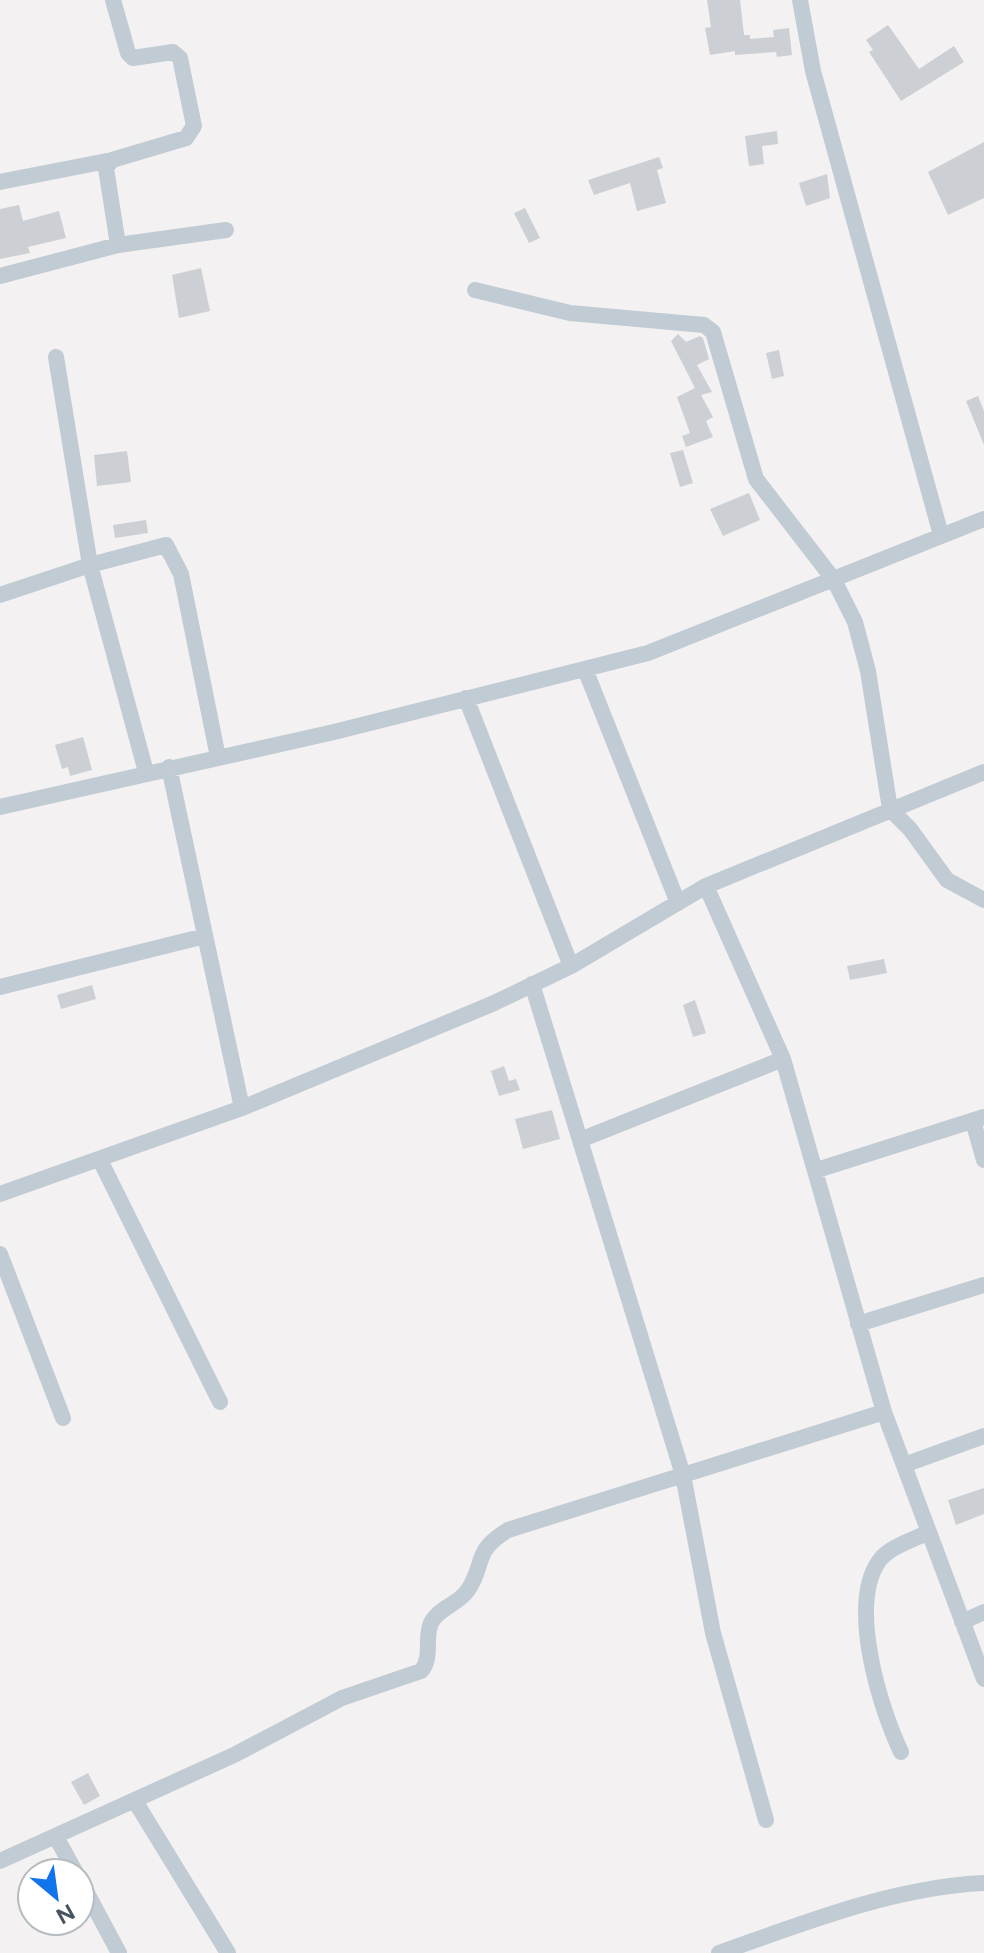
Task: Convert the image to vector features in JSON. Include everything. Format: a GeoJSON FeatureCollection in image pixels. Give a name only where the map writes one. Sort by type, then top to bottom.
{"type":"FeatureCollection","features":[{"type":"Feature","properties":{"kind":"street"},"geometry":{"type":"LineString","coordinates":[[0,182],[112,160],[186,138],[194,126],[180,58],[173,52],[138,60],[133,58],[128,53],[113,0]]}},
{"type":"Feature","properties":{"kind":"street"},"geometry":{"type":"LineString","coordinates":[[800,0],[813,71],[941,535]]}},
{"type":"Feature","properties":{"kind":"street"},"geometry":{"type":"LineString","coordinates":[[112,160],[105,179],[118,245]]}},
{"type":"Feature","properties":{"kind":"street"},"geometry":{"type":"LineString","coordinates":[[0,276],[118,245],[226,230]]}},
{"type":"Feature","properties":{"kind":"street"},"geometry":{"type":"LineString","coordinates":[[475,290],[570,313],[704,325],[713,332],[756,479],[834,580],[863,647],[890,809],[905,822],[947,880],[984,900]]}},
{"type":"Feature","properties":{"kind":"street"},"geometry":{"type":"LineString","coordinates":[[56,357],[90,565],[146,772]]}},
{"type":"Feature","properties":{"kind":"street"},"geometry":{"type":"LineString","coordinates":[[0,807],[648,653],[984,519]]}},
{"type":"Feature","properties":{"kind":"street"},"geometry":{"type":"LineString","coordinates":[[0,595],[90,565],[166,545],[181,574],[218,757]]}},
{"type":"Feature","properties":{"kind":"street"},"geometry":{"type":"LineString","coordinates":[[585,669],[678,903]]}},
{"type":"Feature","properties":{"kind":"street"},"geometry":{"type":"LineString","coordinates":[[466,698],[571,966]]}},
{"type":"Feature","properties":{"kind":"street"},"geometry":{"type":"LineString","coordinates":[[169,767],[242,1108]]}},
{"type":"Feature","properties":{"kind":"street"},"geometry":{"type":"LineString","coordinates":[[0,1194],[242,1108],[532,984],[571,966],[706,886],[984,772]]}},
{"type":"Feature","properties":{"kind":"street"},"geometry":{"type":"LineString","coordinates":[[706,886],[783,1059],[884,1412],[984,1679]]}},
{"type":"Feature","properties":{"kind":"street"},"geometry":{"type":"LineString","coordinates":[[0,987],[205,936]]}},
{"type":"Feature","properties":{"kind":"street"},"geometry":{"type":"LineString","coordinates":[[532,984],[683,1475],[713,1633],[766,1820]]}},
{"type":"Feature","properties":{"kind":"street"},"geometry":{"type":"LineString","coordinates":[[580,1140],[783,1059]]}},
{"type":"Feature","properties":{"kind":"street"},"geometry":{"type":"LineString","coordinates":[[817,1170],[978,1119],[984,1160]]}},
{"type":"Feature","properties":{"kind":"street"},"geometry":{"type":"LineString","coordinates":[[100,1160],[220,1402]]}},
{"type":"Feature","properties":{"kind":"street"},"geometry":{"type":"LineString","coordinates":[[0,1254],[63,1418]]}},
{"type":"Feature","properties":{"kind":"street"},"geometry":{"type":"LineString","coordinates":[[858,1324],[984,1285]]}},
{"type":"Feature","properties":{"kind":"street"},"geometry":{"type":"LineString","coordinates":[[0,1861],[135,1801],[342,1698],[421,1671],[427,1662],[430,1626],[435,1617],[469,1589],[479,1556],[495,1537],[508,1530],[884,1412]]}},
{"type":"Feature","properties":{"kind":"street"},"geometry":{"type":"LineString","coordinates":[[904,1465],[984,1436]]}},
{"type":"Feature","properties":{"kind":"street"},"geometry":{"type":"LineString","coordinates":[[901,1752],[873,1678],[868,1637],[870,1582],[880,1560],[927,1533]]}},
{"type":"Feature","properties":{"kind":"street"},"geometry":{"type":"LineString","coordinates":[[962,1622],[984,1612]]}},
{"type":"Feature","properties":{"kind":"street"},"geometry":{"type":"LineString","coordinates":[[135,1801],[228,1953]]}},
{"type":"Feature","properties":{"kind":"street"},"geometry":{"type":"LineString","coordinates":[[56,1837],[67,1857]]}},
{"type":"Feature","properties":{"kind":"street"},"geometry":{"type":"LineString","coordinates":[[719,1953],[795,1926],[936,1885],[984,1883]]}},
{"type":"Feature","properties":{"kind":"street"},"geometry":{"type":"LineString","coordinates":[[96,1910],[119,1953]]}},
{"type":"Feature","properties":{"kind":"building"},"geometry":{"type":"Polygon","coordinates":[[[707,0],[740,0],[744,35],[750,35],[750,39],[774,37],[773,30],[789,28],[792,55],[777,57],[776,52],[735,55],[735,51],[710,55],[705,28],[711,27],[707,0]]]}},
{"type":"Feature","properties":{"kind":"building"},"geometry":{"type":"Polygon","coordinates":[[[888,25],[919,69],[954,46],[964,62],[901,101],[869,52],[873,50],[866,40],[888,25]]]}},
{"type":"Feature","properties":{"kind":"building"},"geometry":{"type":"Polygon","coordinates":[[[777,131],[778,144],[762,146],[764,164],[749,166],[745,136],[777,131]]]}},
{"type":"Feature","properties":{"kind":"building"},"geometry":{"type":"Polygon","coordinates":[[[984,142],[984,198],[948,215],[928,172],[984,142]]]}},
{"type":"Feature","properties":{"kind":"building"},"geometry":{"type":"Polygon","coordinates":[[[659,157],[663,168],[657,170],[666,203],[637,211],[630,183],[594,195],[588,180],[659,157]]]}},
{"type":"Feature","properties":{"kind":"building"},"geometry":{"type":"Polygon","coordinates":[[[827,174],[830,198],[806,206],[799,183],[827,174]]]}},
{"type":"Feature","properties":{"kind":"building"},"geometry":{"type":"Polygon","coordinates":[[[19,205],[23,221],[59,211],[66,238],[28,247],[30,253],[0,259],[0,209],[19,205]]]}},
{"type":"Feature","properties":{"kind":"building"},"geometry":{"type":"Polygon","coordinates":[[[525,208],[540,238],[529,243],[514,213],[525,208]]]}},
{"type":"Feature","properties":{"kind":"building"},"geometry":{"type":"Polygon","coordinates":[[[201,268],[210,311],[179,318],[172,275],[201,268]]]}},
{"type":"Feature","properties":{"kind":"building"},"geometry":{"type":"Polygon","coordinates":[[[678,334],[686,342],[700,336],[703,338],[709,359],[697,365],[712,392],[701,395],[713,417],[706,421],[713,437],[686,447],[682,436],[690,433],[677,397],[695,388],[671,341],[678,334]]]}},
{"type":"Feature","properties":{"kind":"building"},"geometry":{"type":"Polygon","coordinates":[[[779,350],[784,376],[772,379],[766,353],[779,350]]]}},
{"type":"Feature","properties":{"kind":"building"},"geometry":{"type":"Polygon","coordinates":[[[978,396],[984,411],[984,445],[966,401],[978,396]]]}},
{"type":"Feature","properties":{"kind":"building"},"geometry":{"type":"Polygon","coordinates":[[[683,450],[693,483],[680,487],[670,453],[683,450]]]}},
{"type":"Feature","properties":{"kind":"building"},"geometry":{"type":"Polygon","coordinates":[[[127,451],[131,482],[97,486],[94,455],[127,451]]]}},
{"type":"Feature","properties":{"kind":"building"},"geometry":{"type":"Polygon","coordinates":[[[749,493],[760,520],[723,536],[710,509],[749,493]]]}},
{"type":"Feature","properties":{"kind":"building"},"geometry":{"type":"Polygon","coordinates":[[[146,520],[148,533],[115,538],[113,525],[146,520]]]}},
{"type":"Feature","properties":{"kind":"building"},"geometry":{"type":"Polygon","coordinates":[[[83,737],[92,770],[70,776],[68,767],[62,769],[55,745],[83,737]]]}},
{"type":"Feature","properties":{"kind":"building"},"geometry":{"type":"Polygon","coordinates":[[[884,959],[887,973],[850,980],[847,966],[884,959]]]}},
{"type":"Feature","properties":{"kind":"building"},"geometry":{"type":"Polygon","coordinates":[[[92,985],[96,999],[61,1009],[57,995],[92,985]]]}},
{"type":"Feature","properties":{"kind":"building"},"geometry":{"type":"Polygon","coordinates":[[[695,1000],[706,1033],[693,1037],[683,1005],[695,1000]]]}},
{"type":"Feature","properties":{"kind":"building"},"geometry":{"type":"Polygon","coordinates":[[[504,1066],[509,1081],[516,1079],[520,1090],[499,1096],[491,1071],[504,1066]]]}},
{"type":"Feature","properties":{"kind":"building"},"geometry":{"type":"Polygon","coordinates":[[[552,1110],[560,1139],[523,1149],[515,1119],[552,1110]]]}},
{"type":"Feature","properties":{"kind":"building"},"geometry":{"type":"Polygon","coordinates":[[[984,1488],[984,1514],[956,1525],[948,1500],[984,1488]]]}},
{"type":"Feature","properties":{"kind":"building"},"geometry":{"type":"Polygon","coordinates":[[[88,1773],[100,1796],[84,1805],[71,1782],[88,1773]]]}}]}
